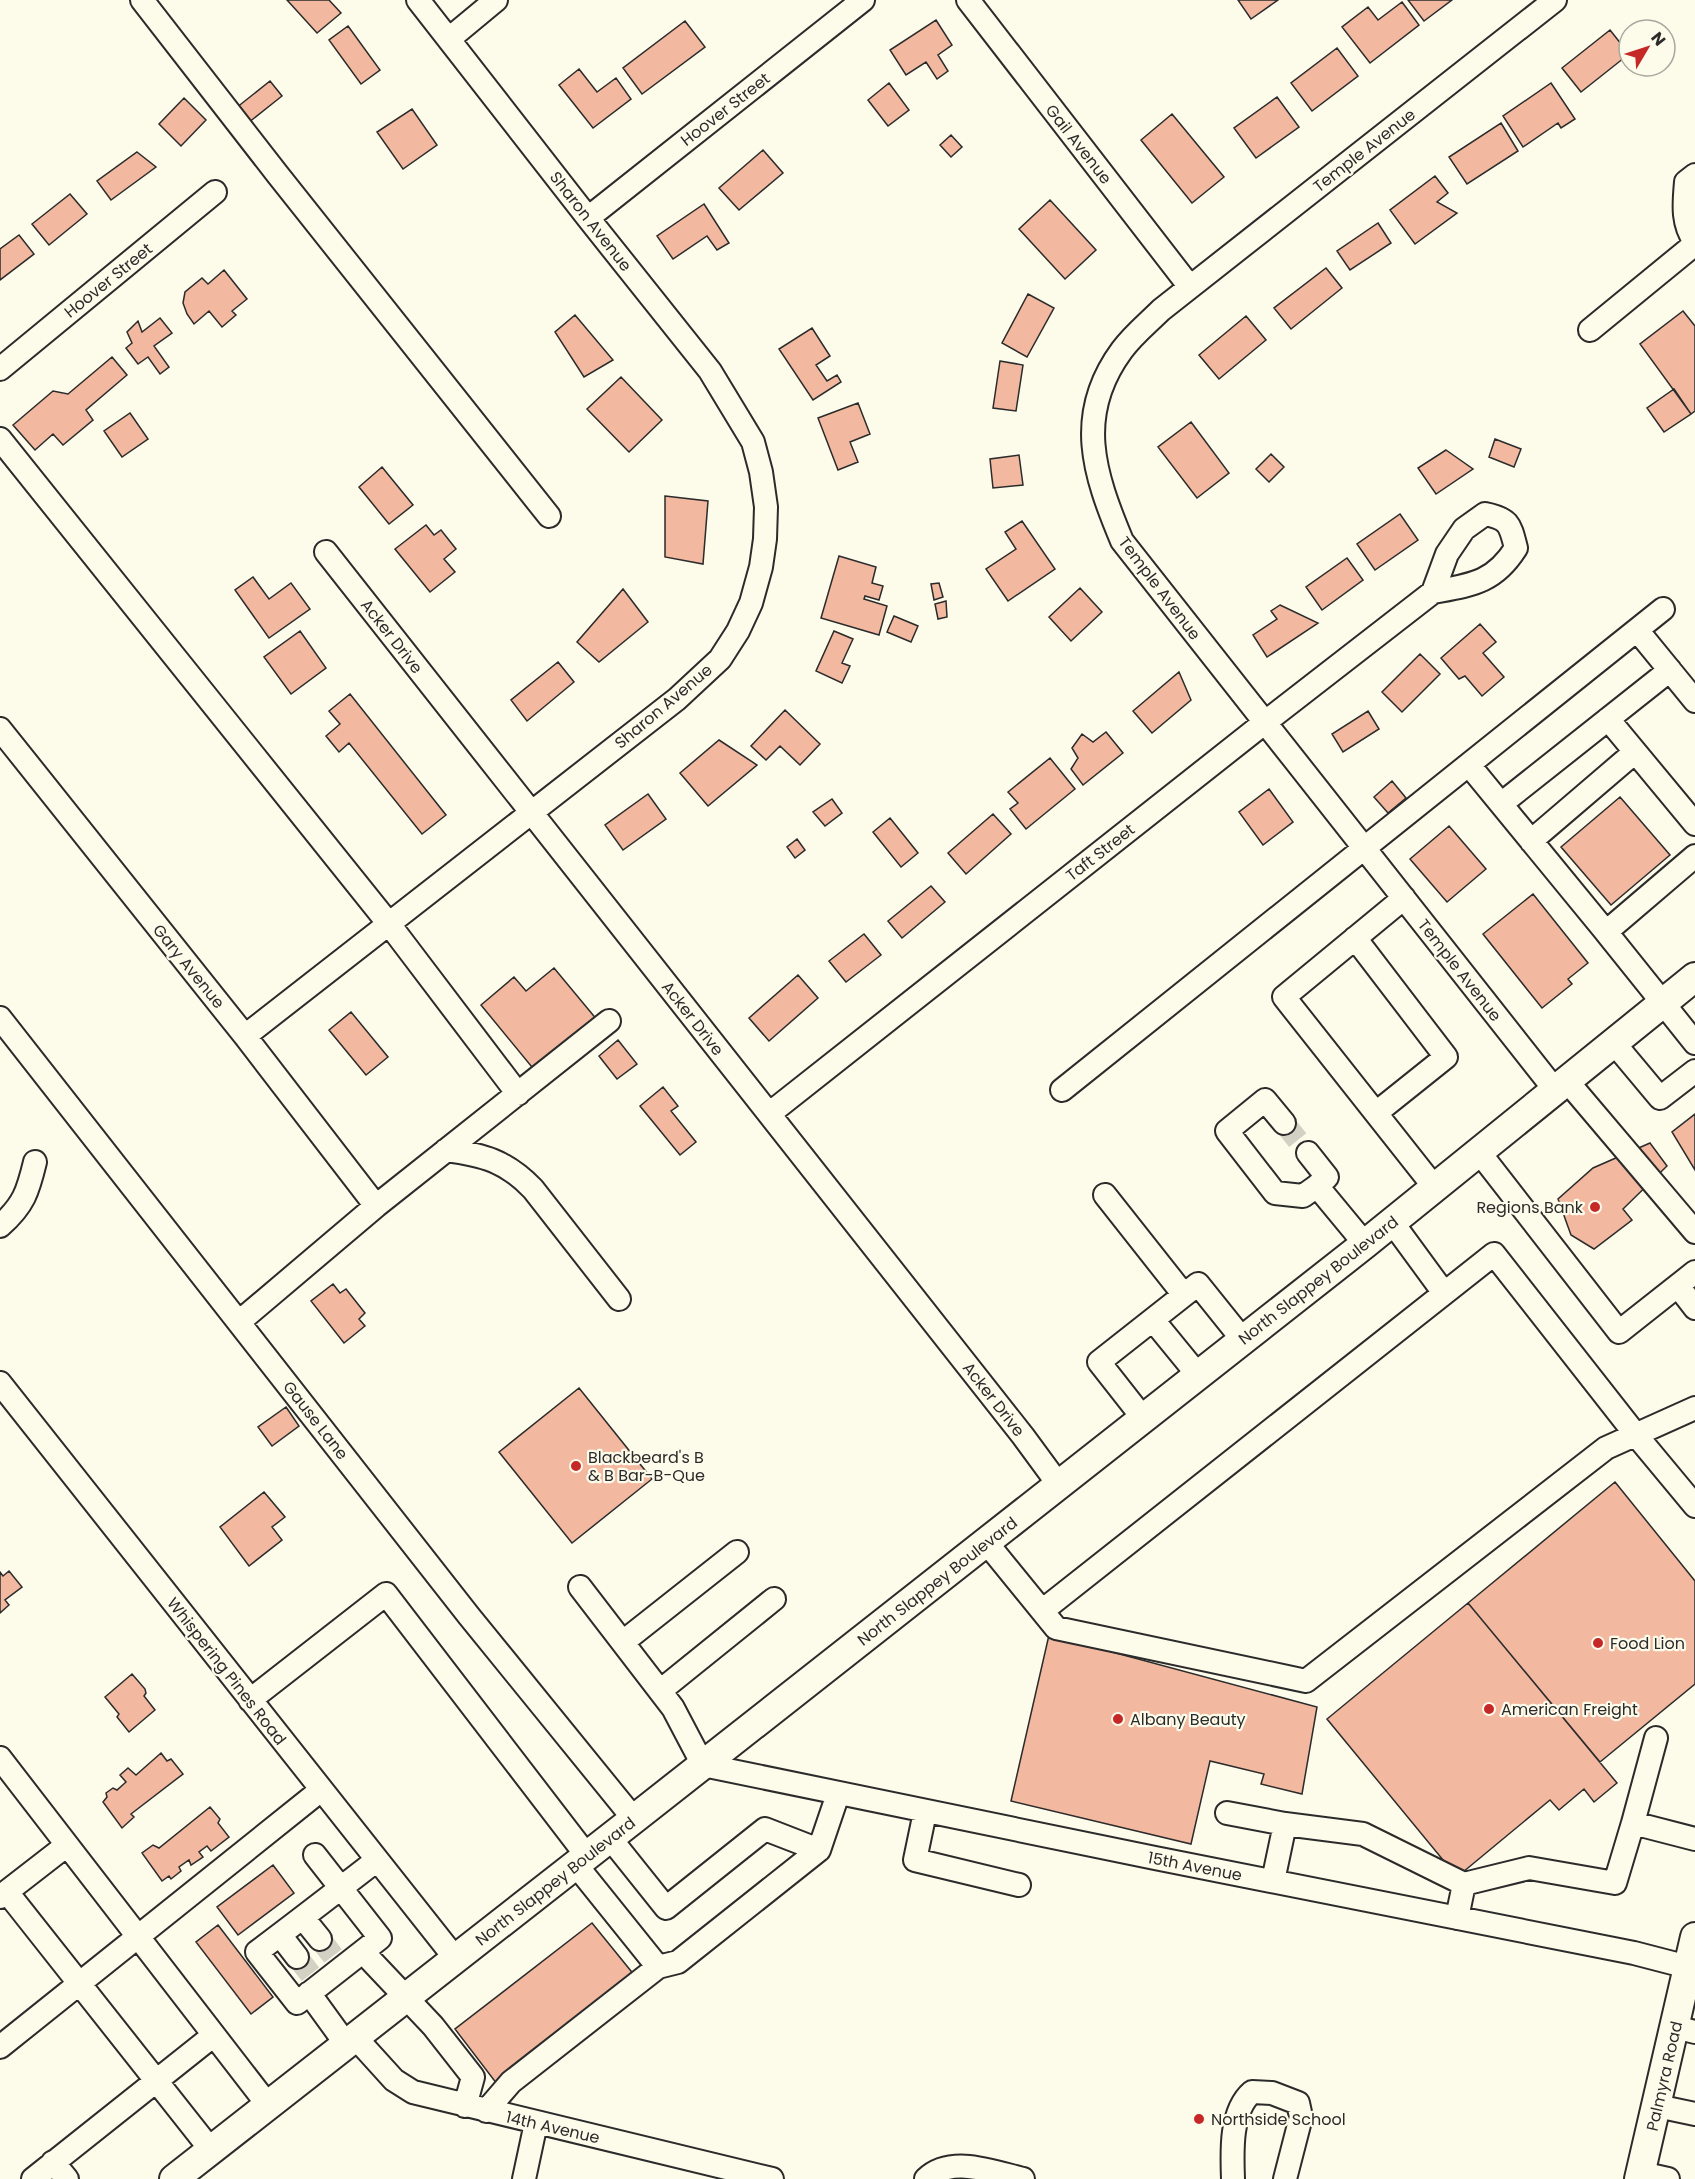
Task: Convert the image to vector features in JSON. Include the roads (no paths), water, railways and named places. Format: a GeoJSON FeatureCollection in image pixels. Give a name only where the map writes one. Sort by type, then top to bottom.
{"type":"FeatureCollection","features":[{"type":"Feature","properties":{"kind":"main road","name":"North Slappey Boulevard"},"geometry":{"type":"LineString","coordinates":[[174,2179],[1365,1244],[1662,1004],[1692,985]]}},
{"type":"Feature","properties":{"kind":"main road","name":"Palmyra Road"},"geometry":{"type":"LineString","coordinates":[[1649,2177],[1657,2106],[1685,2030],[1688,1967],[1695,1937]]}},
{"type":"Feature","properties":{"kind":"street"},"geometry":{"type":"LineString","coordinates":[[142,0],[549,516]]}},
{"type":"Feature","properties":{"kind":"street","name":"Sharon Avenue"},"geometry":{"type":"LineString","coordinates":[[245,1036],[677,699],[720,659],[738,631],[750,603],[761,567],[766,507],[761,472],[753,442],[710,371],[418,0]]}},
{"type":"Feature","properties":{"kind":"street"},"geometry":{"type":"LineString","coordinates":[[449,39],[496,0]]}},
{"type":"Feature","properties":{"kind":"street","name":"Hoover Street"},"geometry":{"type":"LineString","coordinates":[[588,218],[863,0]]}},
{"type":"Feature","properties":{"kind":"street","name":"Gail Avenue"},"geometry":{"type":"LineString","coordinates":[[968,0],[1190,287]]}},
{"type":"Feature","properties":{"kind":"street","name":"Temple Avenue"},"geometry":{"type":"LineString","coordinates":[[1555,0],[1161,310],[1123,348],[1112,366],[1102,387],[1094,416],[1092,442],[1099,480],[1122,541],[1404,898],[1561,1085],[1695,1232]]}},
{"type":"Feature","properties":{"kind":"street"},"geometry":{"type":"LineString","coordinates":[[1590,330],[1695,243],[1687,231],[1683,210],[1686,182],[1695,175]]}},
{"type":"Feature","properties":{"kind":"street","name":"Hoover Street"},"geometry":{"type":"LineString","coordinates":[[0,369],[215,192]]}},
{"type":"Feature","properties":{"kind":"street"},"geometry":{"type":"LineString","coordinates":[[0,439],[389,924],[518,1094]]}},
{"type":"Feature","properties":{"kind":"street","name":"Acker Drive"},"geometry":{"type":"LineString","coordinates":[[326,552],[1023,1436],[1059,1485]]}},
{"type":"Feature","properties":{"kind":"street","name":"Taft Street"},"geometry":{"type":"LineString","coordinates":[[769,1114],[1433,592]]}},
{"type":"Feature","properties":{"kind":"street"},"geometry":{"type":"LineString","coordinates":[[1062,1090],[1663,609]]}},
{"type":"Feature","properties":{"kind":"street"},"geometry":{"type":"LineString","coordinates":[[1637,630],[1695,701]]}},
{"type":"Feature","properties":{"kind":"street"},"geometry":{"type":"LineString","coordinates":[[1501,804],[1670,670]]}},
{"type":"Feature","properties":{"kind":"street"},"geometry":{"type":"LineString","coordinates":[[1608,719],[1695,824]]}},
{"type":"Feature","properties":{"kind":"street","name":"Gary Avenue"},"geometry":{"type":"LineString","coordinates":[[0,729],[245,1036],[376,1206]]}},
{"type":"Feature","properties":{"kind":"street"},"geometry":{"type":"LineString","coordinates":[[1531,841],[1635,752]]}},
{"type":"Feature","properties":{"kind":"street"},"geometry":{"type":"LineString","coordinates":[[1469,765],[1695,1043]]}},
{"type":"Feature","properties":{"kind":"street"},"geometry":{"type":"LineString","coordinates":[[1605,932],[1695,856]]}},
{"type":"Feature","properties":{"kind":"street"},"geometry":{"type":"LineString","coordinates":[[1404,898],[1284,997],[1435,1188]]}},
{"type":"Feature","properties":{"kind":"street"},"geometry":{"type":"LineString","coordinates":[[1355,938],[1446,1057],[1376,1113]]}},
{"type":"Feature","properties":{"kind":"street","name":"Gause Lane"},"geometry":{"type":"LineString","coordinates":[[0,1018],[469,1616],[634,1820]]}},
{"type":"Feature","properties":{"kind":"street"},"geometry":{"type":"LineString","coordinates":[[239,1322],[376,1206],[609,1021]]}},
{"type":"Feature","properties":{"kind":"street"},"geometry":{"type":"LineString","coordinates":[[1614,1043],[1660,1098],[1695,1071]]}},
{"type":"Feature","properties":{"kind":"street"},"geometry":{"type":"LineString","coordinates":[[1284,1123],[1265,1100],[1227,1131],[1275,1193],[1303,1196],[1322,1182]]}},
{"type":"Feature","properties":{"kind":"street"},"geometry":{"type":"LineString","coordinates":[[446,1150],[489,1159],[517,1173],[619,1299]]}},
{"type":"Feature","properties":{"kind":"street"},"geometry":{"type":"LineString","coordinates":[[1479,1152],[1619,1332],[1686,1279],[1695,1308]]}},
{"type":"Feature","properties":{"kind":"street"},"geometry":{"type":"LineString","coordinates":[[1308,1153],[1322,1182],[1365,1244]]}},
{"type":"Feature","properties":{"kind":"street"},"geometry":{"type":"LineString","coordinates":[[0,1226],[16,1212],[27,1194],[35,1162]]}},
{"type":"Feature","properties":{"kind":"street"},"geometry":{"type":"LineString","coordinates":[[1105,1195],[1184,1296]]}},
{"type":"Feature","properties":{"kind":"street"},"geometry":{"type":"LineString","coordinates":[[1392,1222],[1444,1293]]}},
{"type":"Feature","properties":{"kind":"street"},"geometry":{"type":"LineString","coordinates":[[1042,1611],[1494,1254],[1695,1506]]}},
{"type":"Feature","properties":{"kind":"street"},"geometry":{"type":"LineString","coordinates":[[1143,1418],[1099,1362],[1198,1284],[1243,1340]]}},
{"type":"Feature","properties":{"kind":"street"},"geometry":{"type":"LineString","coordinates":[[1153,1320],[1198,1375]]}},
{"type":"Feature","properties":{"kind":"street","name":"Whispering Pines Road"},"geometry":{"type":"LineString","coordinates":[[0,1383],[455,1958]]}},
{"type":"Feature","properties":{"kind":"street"},"geometry":{"type":"LineString","coordinates":[[986,1542],[1056,1629],[1306,1682],[1606,1448],[1695,1408]]}},
{"type":"Feature","properties":{"kind":"street"},"geometry":{"type":"LineString","coordinates":[[623,1642],[737,1552]]}},
{"type":"Feature","properties":{"kind":"street"},"geometry":{"type":"LineString","coordinates":[[580,1587],[673,1707],[703,1765]]}},
{"type":"Feature","properties":{"kind":"street"},"geometry":{"type":"LineString","coordinates":[[250,1700],[386,1594],[658,1967]]}},
{"type":"Feature","properties":{"kind":"street"},"geometry":{"type":"LineString","coordinates":[[660,1691],[774,1599]]}},
{"type":"Feature","properties":{"kind":"street"},"geometry":{"type":"LineString","coordinates":[[1227,1813],[1285,1824],[1363,1834],[1464,1884],[1529,1868],[1615,1883],[1656,1738]]}},
{"type":"Feature","properties":{"kind":"street"},"geometry":{"type":"LineString","coordinates":[[0,1758],[268,2105]]}},
{"type":"Feature","properties":{"kind":"street","name":"15th Avenue"},"geometry":{"type":"LineString","coordinates":[[703,1765],[925,1812],[1634,1953],[1688,1967]]}},
{"type":"Feature","properties":{"kind":"street"},"geometry":{"type":"LineString","coordinates":[[0,2046],[321,1790]]}},
{"type":"Feature","properties":{"kind":"street"},"geometry":{"type":"LineString","coordinates":[[476,2108],[658,1967],[678,1962],[819,1850],[838,1794]]}},
{"type":"Feature","properties":{"kind":"street"},"geometry":{"type":"LineString","coordinates":[[925,1812],[915,1860],[1019,1885]]}},
{"type":"Feature","properties":{"kind":"street"},"geometry":{"type":"LineString","coordinates":[[1633,1823],[1695,1839]]}},
{"type":"Feature","properties":{"kind":"street"},"geometry":{"type":"LineString","coordinates":[[1273,1881],[1285,1824]]}},
{"type":"Feature","properties":{"kind":"street"},"geometry":{"type":"LineString","coordinates":[[610,1838],[666,1908],[765,1829],[819,1850]]}},
{"type":"Feature","properties":{"kind":"street"},"geometry":{"type":"LineString","coordinates":[[67,1845],[4,1894],[79,1983],[211,2150]]}},
{"type":"Feature","properties":{"kind":"street"},"geometry":{"type":"LineString","coordinates":[[315,1855],[341,1887],[380,1938],[363,1952],[332,1954],[309,1978],[297,2003],[257,1952],[303,1918],[341,1887],[376,1860]]}},
{"type":"Feature","properties":{"kind":"street"},"geometry":{"type":"LineString","coordinates":[[1457,1918],[1464,1884]]}},
{"type":"Feature","properties":{"kind":"street"},"geometry":{"type":"LineString","coordinates":[[303,1918],[332,1954]]}},
{"type":"Feature","properties":{"kind":"street","name":"14th Avenue"},"geometry":{"type":"LineString","coordinates":[[280,1935],[351,2040],[394,2080],[413,2092],[765,2178]]}},
{"type":"Feature","properties":{"kind":"street"},"geometry":{"type":"LineString","coordinates":[[363,1952],[433,2026],[473,2077],[476,2108]]}},
{"type":"Feature","properties":{"kind":"street"},"geometry":{"type":"LineString","coordinates":[[33,2179],[60,2171],[155,2080],[214,2035]]}},
{"type":"Feature","properties":{"kind":"street"},"geometry":{"type":"LineString","coordinates":[[1233,2179],[1236,2122],[1243,2100],[1252,2092],[1272,2093],[1298,2103],[1301,2117],[1285,2179]]}},
{"type":"Feature","properties":{"kind":"street"},"geometry":{"type":"LineString","coordinates":[[1657,2106],[1695,2114]]}},
{"type":"Feature","properties":{"kind":"street"},"geometry":{"type":"LineString","coordinates":[[524,2179],[536,2123]]}},
{"type":"Feature","properties":{"kind":"street"},"geometry":{"type":"LineString","coordinates":[[926,2179],[933,2172],[956,2166],[1023,2179]]}},
{"type":"Feature","properties":{"kind":"tunnel"},"geometry":{"type":"LineString","coordinates":[[1284,1123],[1308,1153]]}},
{"type":"Feature","properties":{"kind":"tunnel"},"geometry":{"type":"LineString","coordinates":[[320,1939],[333,1956]]}},
{"type":"Feature","properties":{"kind":"tunnel"},"geometry":{"type":"LineString","coordinates":[[297,1957],[311,1975]]}},
{"type":"Feature","properties":{"kind":"place","name":"Regions Bank"},"geometry":{"type":"Point","coordinates":[1595,1207]}},
{"type":"Feature","properties":{"kind":"place","name":"Blackbeard's B & B Bar-B-Que"},"geometry":{"type":"Point","coordinates":[576,1466]}},
{"type":"Feature","properties":{"kind":"place","name":"Food Lion"},"geometry":{"type":"Point","coordinates":[1598,1643]}},
{"type":"Feature","properties":{"kind":"place","name":"American Freight"},"geometry":{"type":"Point","coordinates":[1489,1709]}},
{"type":"Feature","properties":{"kind":"place","name":"Albany Beauty"},"geometry":{"type":"Point","coordinates":[1118,1719]}},
{"type":"Feature","properties":{"kind":"place","name":"Northside School"},"geometry":{"type":"Point","coordinates":[1199,2119]}}]}
